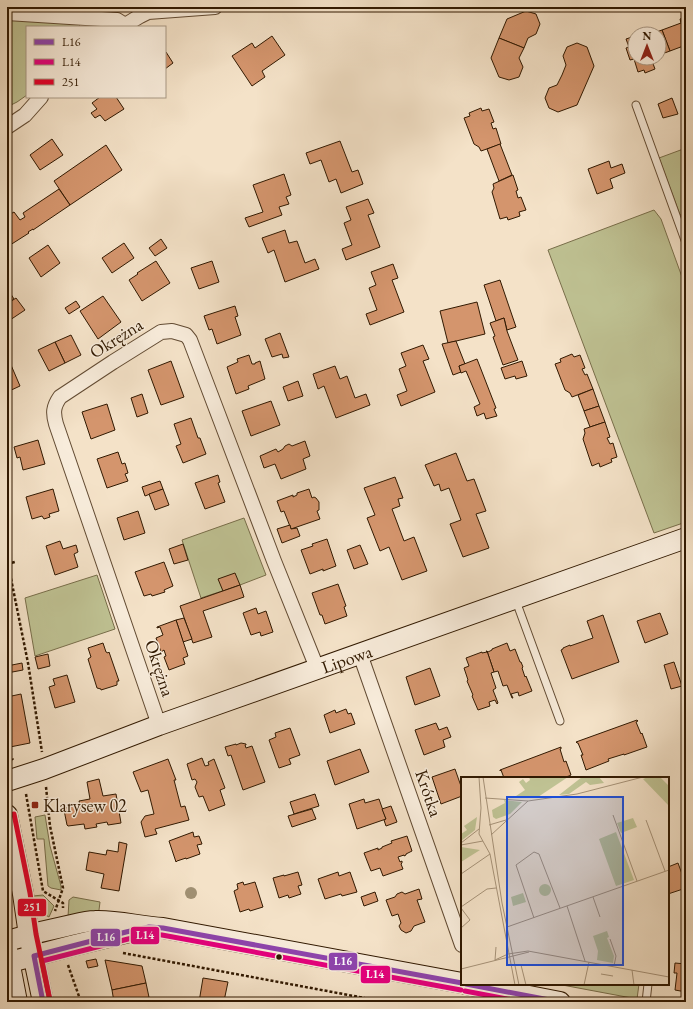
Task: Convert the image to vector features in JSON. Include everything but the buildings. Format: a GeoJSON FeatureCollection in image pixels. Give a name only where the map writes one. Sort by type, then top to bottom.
{"type":"FeatureCollection","features":[{"type":"Feature","properties":{"kind":"street"},"geometry":{"type":"LineString","coordinates":[[7,13],[116,20],[123,26],[148,12],[215,7]]}},
{"type":"Feature","properties":{"kind":"street"},"geometry":{"type":"LineString","coordinates":[[7,127],[25,115],[40,98]]}},
{"type":"Feature","properties":{"kind":"street","name":"Okrężna"},"geometry":{"type":"LineString","coordinates":[[159,725],[56,424],[54,411],[55,404],[60,397],[161,332],[172,331],[186,336],[190,340],[274,561],[318,668]]}},
{"type":"Feature","properties":{"kind":"street","name":"Lipowa"},"geometry":{"type":"LineString","coordinates":[[7,781],[318,668],[686,538]]}},
{"type":"Feature","properties":{"kind":"street","name":"Krótka"},"geometry":{"type":"LineString","coordinates":[[360,654],[461,942]]}},
{"type":"Feature","properties":{"kind":"street"},"geometry":{"type":"LineString","coordinates":[[7,815],[43,1002]]}},
{"type":"Feature","properties":{"kind":"street"},"geometry":{"type":"LineString","coordinates":[[7,941],[66,926],[94,921],[122,922],[163,928],[461,983]]}},
{"type":"Feature","properties":{"kind":"street"},"geometry":{"type":"LineString","coordinates":[[17,1002],[8,958],[34,956],[149,927]]}},
{"type":"Feature","properties":{"kind":"street"},"geometry":{"type":"LineString","coordinates":[[469,985],[487,995],[560,1002]]}},
{"type":"Feature","properties":{"kind":"lane"},"geometry":{"type":"LineString","coordinates":[[636,105],[686,243]]}},
{"type":"Feature","properties":{"kind":"lane"},"geometry":{"type":"LineString","coordinates":[[515,598],[560,721]]}},
{"type":"Feature","properties":{"kind":"lane"},"geometry":{"type":"LineString","coordinates":[[646,1002],[648,985]]}},
{"type":"Feature","properties":{"kind":"path"},"geometry":{"type":"LineString","coordinates":[[7,559],[28,663],[40,770],[63,888]]}},
{"type":"Feature","properties":{"kind":"path"},"geometry":{"type":"LineString","coordinates":[[8,564],[15,562]]}},
{"type":"Feature","properties":{"kind":"path"},"geometry":{"type":"LineString","coordinates":[[7,750],[12,760],[17,762]]}},
{"type":"Feature","properties":{"kind":"path"},"geometry":{"type":"LineString","coordinates":[[40,770],[37,781],[26,790],[43,891],[63,903],[63,915],[66,926]]}},
{"type":"Feature","properties":{"kind":"path"},"geometry":{"type":"LineString","coordinates":[[122,953],[386,1002]]}},
{"type":"Feature","properties":{"kind":"green space"},"geometry":{"type":"Polygon","coordinates":[[[7,19],[77,23],[80,26],[26,26],[26,96],[7,107],[7,19]]]}},
{"type":"Feature","properties":{"kind":"green space"},"geometry":{"type":"Polygon","coordinates":[[[686,148],[686,213],[680,215],[659,158],[686,148]]]}},
{"type":"Feature","properties":{"kind":"green space"},"geometry":{"type":"Polygon","coordinates":[[[654,210],[661,219],[686,288],[686,522],[654,533],[548,250],[654,210]]]}},
{"type":"Feature","properties":{"kind":"green space"},"geometry":{"type":"Polygon","coordinates":[[[244,518],[266,575],[201,598],[182,540],[244,518]]]}},
{"type":"Feature","properties":{"kind":"green space"},"geometry":{"type":"Polygon","coordinates":[[[97,575],[115,629],[35,656],[25,598],[97,575]]]}},
{"type":"Feature","properties":{"kind":"green space"},"geometry":{"type":"Polygon","coordinates":[[[45,815],[50,846],[61,890],[48,886],[44,839],[37,839],[35,817],[45,815]]]}},
{"type":"Feature","properties":{"kind":"green space"},"geometry":{"type":"Polygon","coordinates":[[[43,895],[54,906],[49,917],[38,909],[33,896],[43,895]]]}},
{"type":"Feature","properties":{"kind":"green space"},"geometry":{"type":"Polygon","coordinates":[[[73,897],[100,902],[98,912],[68,917],[69,900],[73,897]]]}},
{"type":"Feature","properties":{"kind":"green space"},"geometry":{"type":"Polygon","coordinates":[[[562,985],[639,985],[637,999],[562,985]]]}},
{"type":"Feature","properties":{"kind":"transit line","name":"251"},"geometry":{"type":"LineString","coordinates":[[14,814],[50,1001]]}},
{"type":"Feature","properties":{"kind":"transit line","name":"L16"},"geometry":{"type":"LineString","coordinates":[[43,1002],[34,956],[149,927],[163,928],[461,983]]}},
{"type":"Feature","properties":{"kind":"transit line","name":"L14"},"geometry":{"type":"LineString","coordinates":[[50,1001],[42,961],[150,934],[461,990]]}},
{"type":"Feature","properties":{"kind":"transit line","name":"L16"},"geometry":{"type":"LineString","coordinates":[[471,985],[560,1002]]}},
{"type":"Feature","properties":{"kind":"transit line","name":"L14"},"geometry":{"type":"LineString","coordinates":[[465,991],[523,1002]]}},
{"type":"Feature","properties":{"kind":"place","name":"Klarysew 02"},"geometry":{"type":"Point","coordinates":[35,805]}}]}
